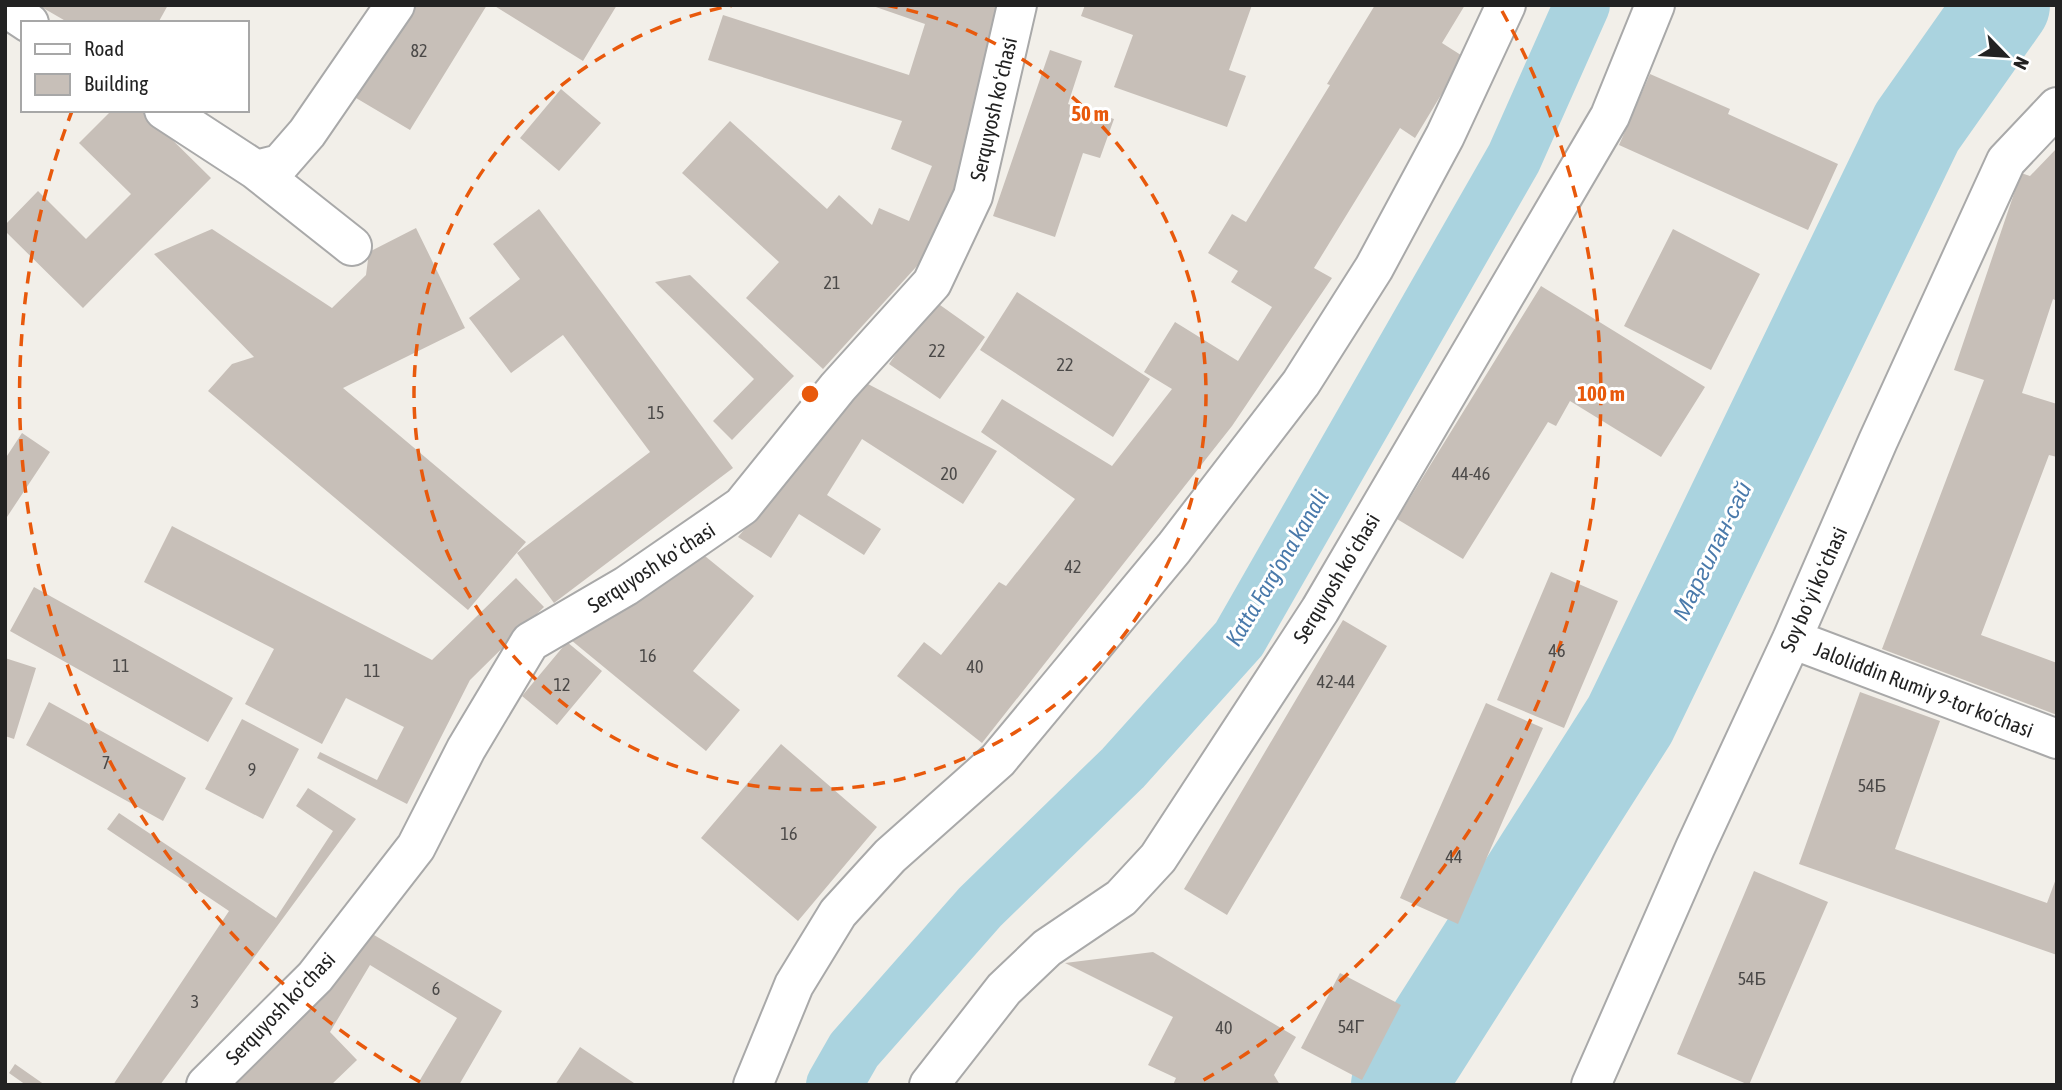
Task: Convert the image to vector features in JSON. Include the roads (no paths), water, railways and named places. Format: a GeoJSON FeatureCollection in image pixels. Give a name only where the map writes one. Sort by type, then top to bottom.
{"type":"FeatureCollection","features":[{"type":"Feature","properties":{"kind":"street"},"geometry":{"type":"LineString","coordinates":[[256,170],[280,164],[307,133],[395,5]]}},
{"type":"Feature","properties":{"kind":"street","name":"Serquyosh koʻchasi"},"geometry":{"type":"LineString","coordinates":[[206,1085],[315,977],[416,847],[466,749],[530,642],[626,586],[742,506],[838,387],[932,283],[973,196],[1017,5]]}},
{"type":"Feature","properties":{"kind":"street"},"geometry":{"type":"LineString","coordinates":[[753,1085],[794,985],[838,913],[890,856],[998,760],[1174,548],[1301,383],[1387,244],[1445,136],[1506,5]]}},
{"type":"Feature","properties":{"kind":"street","name":"Serquyosh koʻchasi"},"geometry":{"type":"LineString","coordinates":[[929,1085],[1004,989],[1047,948],[1122,898],[1158,858],[1320,610],[1603,128],[1655,5]]}},
{"type":"Feature","properties":{"kind":"street"},"geometry":{"type":"LineString","coordinates":[[5,7],[26,21]]}},
{"type":"Feature","properties":{"kind":"street","name":"Soy boʻyi koʻchasi"},"geometry":{"type":"LineString","coordinates":[[1591,1085],[1695,848],[1792,639],[1878,441],[2006,161],[2057,107]]}},
{"type":"Feature","properties":{"kind":"street"},"geometry":{"type":"LineString","coordinates":[[167,112],[256,170],[352,246]]}},
{"type":"Feature","properties":{"kind":"street","name":"Jaloliddin Rumiy 9-tor koʼchasi"},"geometry":{"type":"LineString","coordinates":[[1792,639],[2057,739]]}},
{"type":"Feature","properties":{"kind":"waterway","name":"Katta Farg'ona kanali"},"geometry":{"type":"LineString","coordinates":[[834,1085],[854,1050],[980,907],[1123,768],[1239,639],[1514,158],[1582,5]]}},
{"type":"Feature","properties":{"kind":"waterway","name":"Маргилан-сай"},"geometry":{"type":"LineString","coordinates":[[1398,1085],[1630,720],[1917,127],[2003,5]]}}]}
